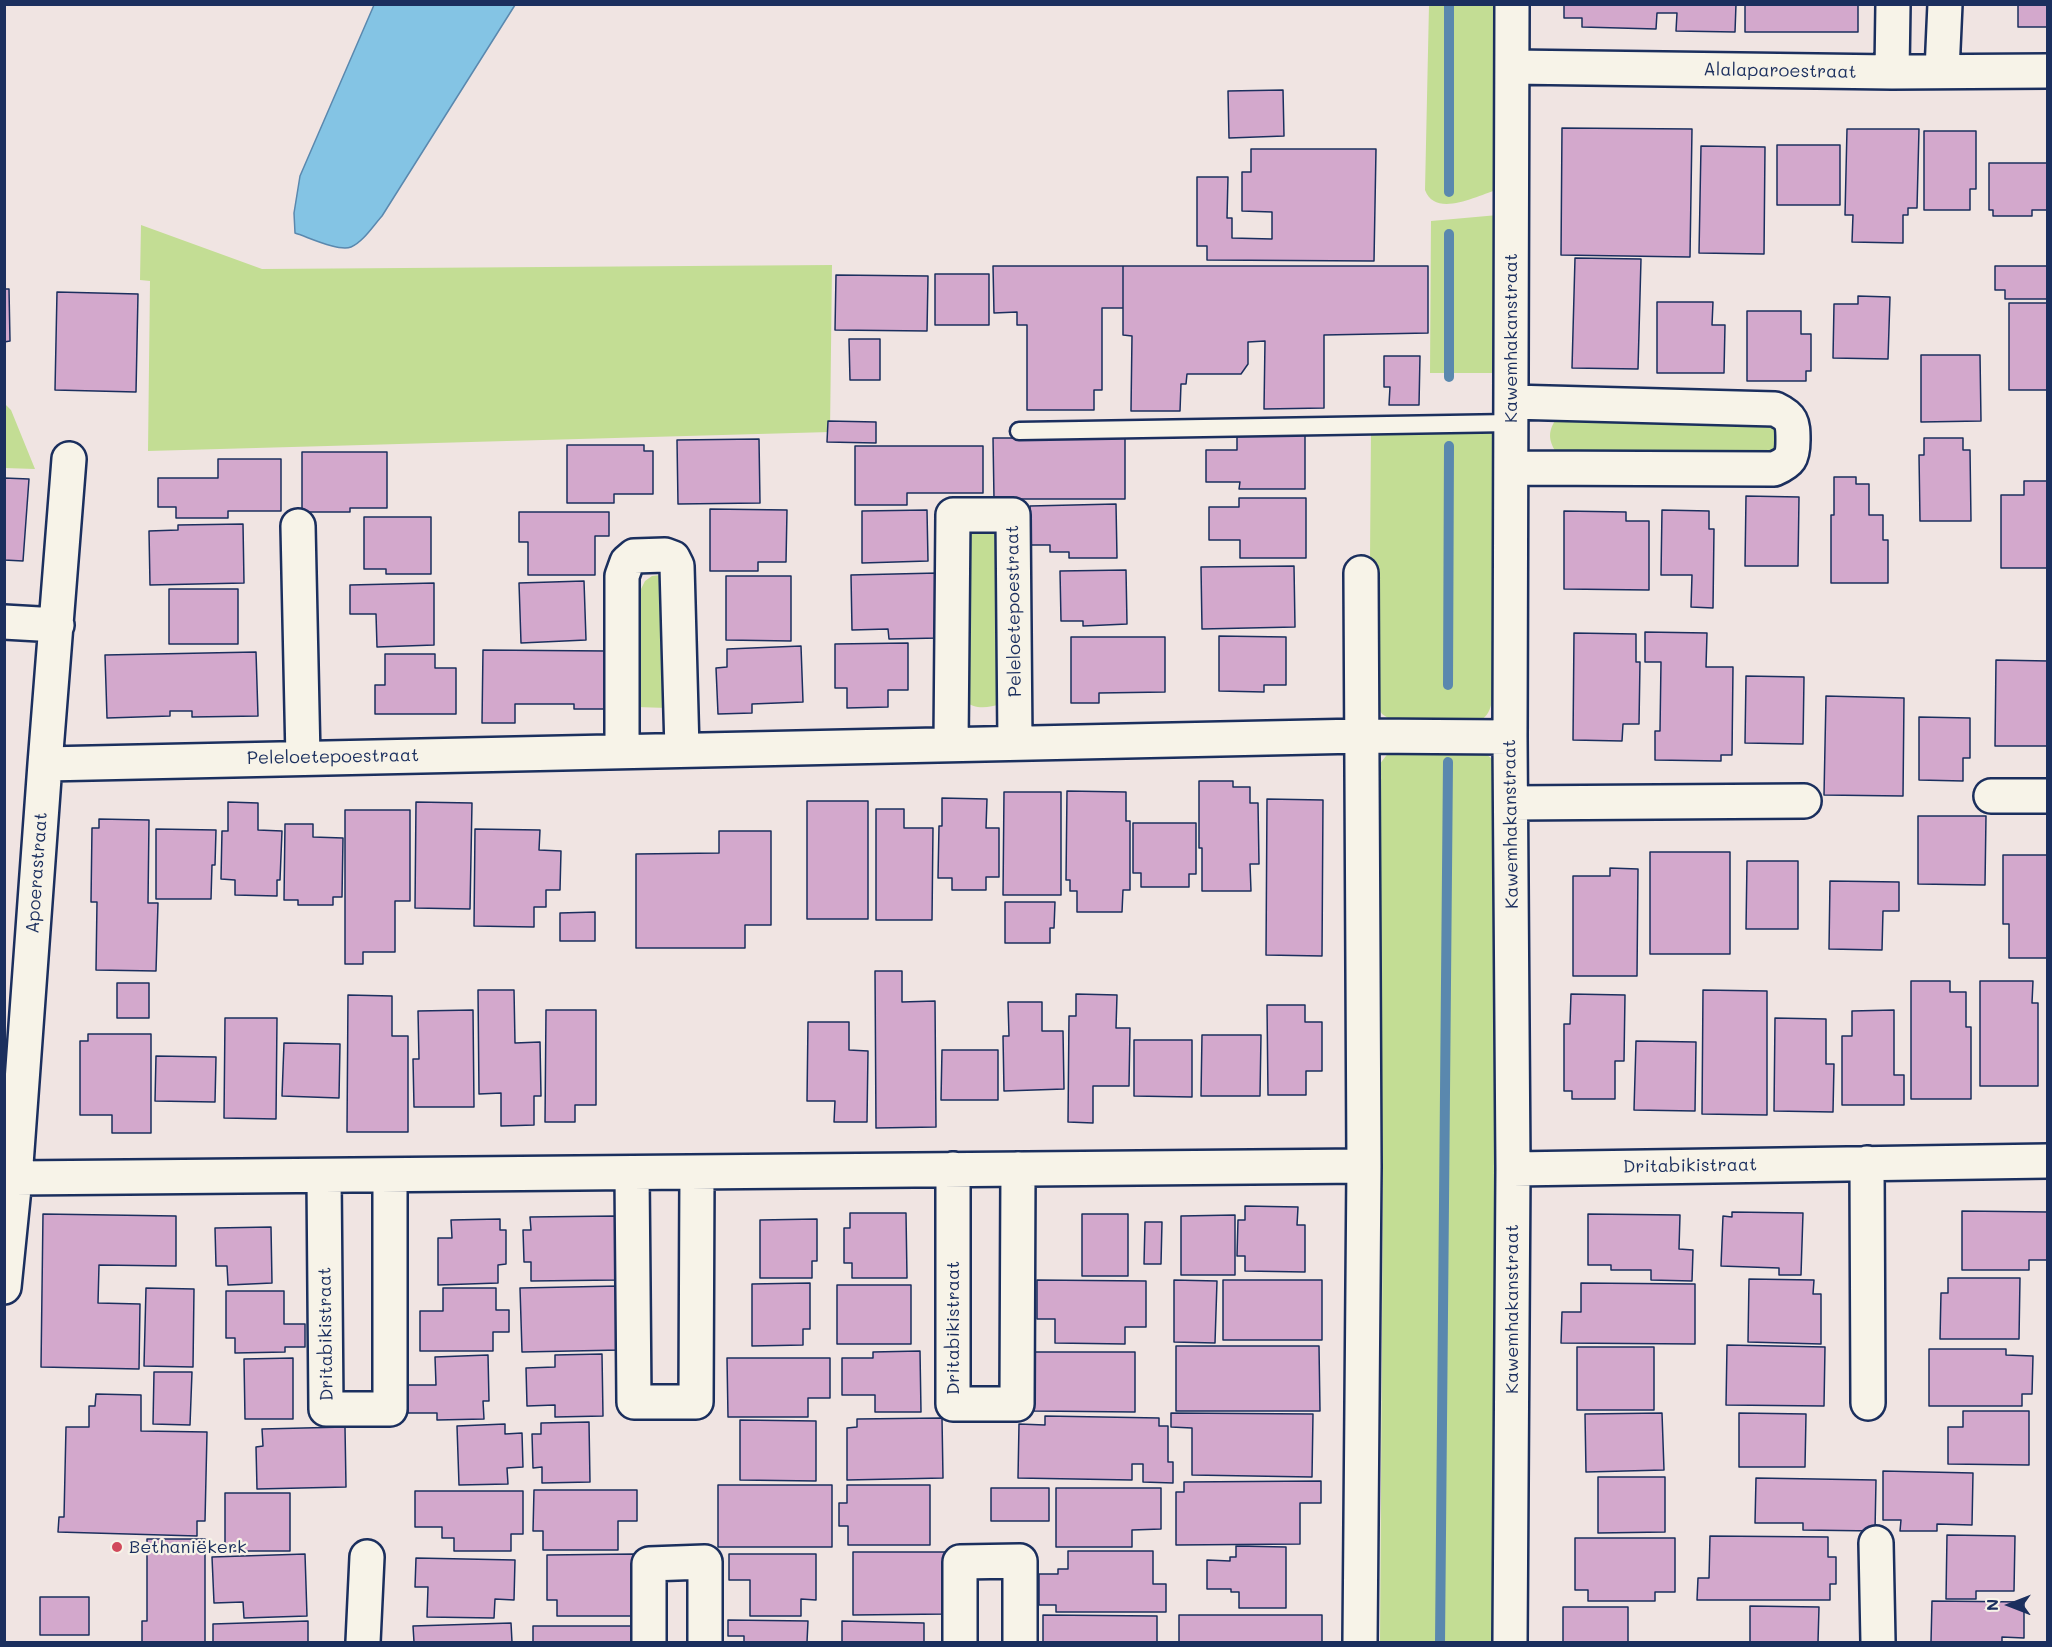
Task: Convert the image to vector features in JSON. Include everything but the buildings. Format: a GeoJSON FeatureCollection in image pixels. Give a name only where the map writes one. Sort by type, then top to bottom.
{"type":"FeatureCollection","features":[{"type":"Feature","properties":{"kind":"street","name":"Kawemhakanstraat"},"geometry":{"type":"LineString","coordinates":[[1510,1642],[1513,1170],[1510,737],[1512,4]]}},
{"type":"Feature","properties":{"kind":"street"},"geometry":{"type":"LineString","coordinates":[[1892,72],[1893,4]]}},
{"type":"Feature","properties":{"kind":"street"},"geometry":{"type":"LineString","coordinates":[[1942,71],[1945,4]]}},
{"type":"Feature","properties":{"kind":"street","name":"Alalaparoestraat"},"geometry":{"type":"LineString","coordinates":[[1512,67],[1892,72],[2048,71]]}},
{"type":"Feature","properties":{"kind":"street"},"geometry":{"type":"LineString","coordinates":[[1511,413],[1775,409],[1785,414],[1793,425],[1793,454],[1785,465],[1774,470],[1511,468]]}},
{"type":"Feature","properties":{"kind":"street","name":"Apoerastraat"},"geometry":{"type":"LineString","coordinates":[[4,1287],[15,1178],[17,969],[45,764],[69,459]]}},
{"type":"Feature","properties":{"kind":"street","name":"Peleloetepoestraat"},"geometry":{"type":"LineString","coordinates":[[951,744],[953,515],[1013,516],[1015,743]]}},
{"type":"Feature","properties":{"kind":"street"},"geometry":{"type":"LineString","coordinates":[[298,526],[303,758]]}},
{"type":"Feature","properties":{"kind":"street"},"geometry":{"type":"LineString","coordinates":[[622,751],[622,576],[627,562],[634,556],[655,555],[674,558],[677,566],[681,750]]}},
{"type":"Feature","properties":{"kind":"street"},"geometry":{"type":"LineString","coordinates":[[1360,1642],[1364,1166],[1361,573]]}},
{"type":"Feature","properties":{"kind":"street"},"geometry":{"type":"LineString","coordinates":[[4,622],[57,625]]}},
{"type":"Feature","properties":{"kind":"street","name":"Peleloetepoestraat"},"geometry":{"type":"LineString","coordinates":[[45,764],[1361,736],[1510,737]]}},
{"type":"Feature","properties":{"kind":"street"},"geometry":{"type":"LineString","coordinates":[[1991,796],[2048,796]]}},
{"type":"Feature","properties":{"kind":"street"},"geometry":{"type":"LineString","coordinates":[[1511,803],[1804,801]]}},
{"type":"Feature","properties":{"kind":"street","name":"Dritabikistraat"},"geometry":{"type":"LineString","coordinates":[[1513,1170],[2048,1161]]}},
{"type":"Feature","properties":{"kind":"street"},"geometry":{"type":"LineString","coordinates":[[1867,1163],[1868,1403]]}},
{"type":"Feature","properties":{"kind":"street"},"geometry":{"type":"LineString","coordinates":[[15,1178],[1364,1166]]}},
{"type":"Feature","properties":{"kind":"street","name":"Dritabikistraat"},"geometry":{"type":"LineString","coordinates":[[953,1170],[953,1404],[1017,1404],[1018,1170]]}},
{"type":"Feature","properties":{"kind":"street"},"geometry":{"type":"LineString","coordinates":[[632,1173],[634,1402],[696,1402],[697,1172]]}},
{"type":"Feature","properties":{"kind":"street","name":"Dritabikistraat"},"geometry":{"type":"LineString","coordinates":[[324,1176],[326,1409],[390,1409],[390,1175]]}},
{"type":"Feature","properties":{"kind":"street"},"geometry":{"type":"LineString","coordinates":[[1876,1543],[1878,1642]]}},
{"type":"Feature","properties":{"kind":"street"},"geometry":{"type":"LineString","coordinates":[[363,1642],[367,1557]]}},
{"type":"Feature","properties":{"kind":"street"},"geometry":{"type":"LineString","coordinates":[[960,1642],[960,1562],[1020,1561],[1020,1642]]}},
{"type":"Feature","properties":{"kind":"street"},"geometry":{"type":"LineString","coordinates":[[650,1642],[649,1564],[705,1562],[705,1642]]}},
{"type":"Feature","properties":{"kind":"lane"},"geometry":{"type":"LineString","coordinates":[[1019,431],[1511,413]]}},
{"type":"Feature","properties":{"kind":"green space"},"geometry":{"type":"Polygon","coordinates":[[[1429,5],[1500,5],[1496,190],[1457,203],[1438,203],[1430,198],[1425,190],[1429,5]]]}},
{"type":"Feature","properties":{"kind":"green space"},"geometry":{"type":"Polygon","coordinates":[[[1498,215],[1497,373],[1430,373],[1431,221],[1498,215]]]}},
{"type":"Feature","properties":{"kind":"green space"},"geometry":{"type":"Polygon","coordinates":[[[141,225],[262,269],[832,265],[830,432],[148,451],[150,281],[140,280],[141,225]]]}},
{"type":"Feature","properties":{"kind":"green space"},"geometry":{"type":"Polygon","coordinates":[[[4,403],[11,410],[35,469],[5,468],[4,403]]]}},
{"type":"Feature","properties":{"kind":"green space"},"geometry":{"type":"Polygon","coordinates":[[[1556,419],[1776,420],[1785,459],[1557,454],[1550,437],[1556,419]]]}},
{"type":"Feature","properties":{"kind":"green space"},"geometry":{"type":"Polygon","coordinates":[[[1371,432],[1495,432],[1493,693],[1489,711],[1476,723],[1394,722],[1382,714],[1374,701],[1369,685],[1371,432]]]}},
{"type":"Feature","properties":{"kind":"green space"},"geometry":{"type":"Polygon","coordinates":[[[1001,522],[1002,704],[977,707],[963,700],[968,524],[1001,522]]]}},
{"type":"Feature","properties":{"kind":"green space"},"geometry":{"type":"Polygon","coordinates":[[[661,575],[667,708],[637,707],[629,653],[639,593],[645,581],[652,576],[661,575]]]}},
{"type":"Feature","properties":{"kind":"green space"},"geometry":{"type":"Polygon","coordinates":[[[1482,751],[1491,758],[1495,766],[1499,1125],[1495,1642],[1380,1642],[1383,1171],[1379,765],[1389,752],[1482,751]]]}},
{"type":"Feature","properties":{"kind":"water"},"geometry":{"type":"Polygon","coordinates":[[[374,5],[515,5],[382,216],[364,238],[346,248],[295,233],[294,213],[300,176],[374,5]]]}},
{"type":"Feature","properties":{"kind":"waterway"},"geometry":{"type":"LineString","coordinates":[[1449,4],[1449,192]]}},
{"type":"Feature","properties":{"kind":"waterway"},"geometry":{"type":"LineString","coordinates":[[1449,234],[1449,377]]}},
{"type":"Feature","properties":{"kind":"waterway"},"geometry":{"type":"LineString","coordinates":[[1448,685],[1449,446]]}},
{"type":"Feature","properties":{"kind":"waterway"},"geometry":{"type":"LineString","coordinates":[[1440,1642],[1448,762]]}},
{"type":"Feature","properties":{"kind":"place","name":"Bethaniëkerk"},"geometry":{"type":"Point","coordinates":[117,1547]}}]}
